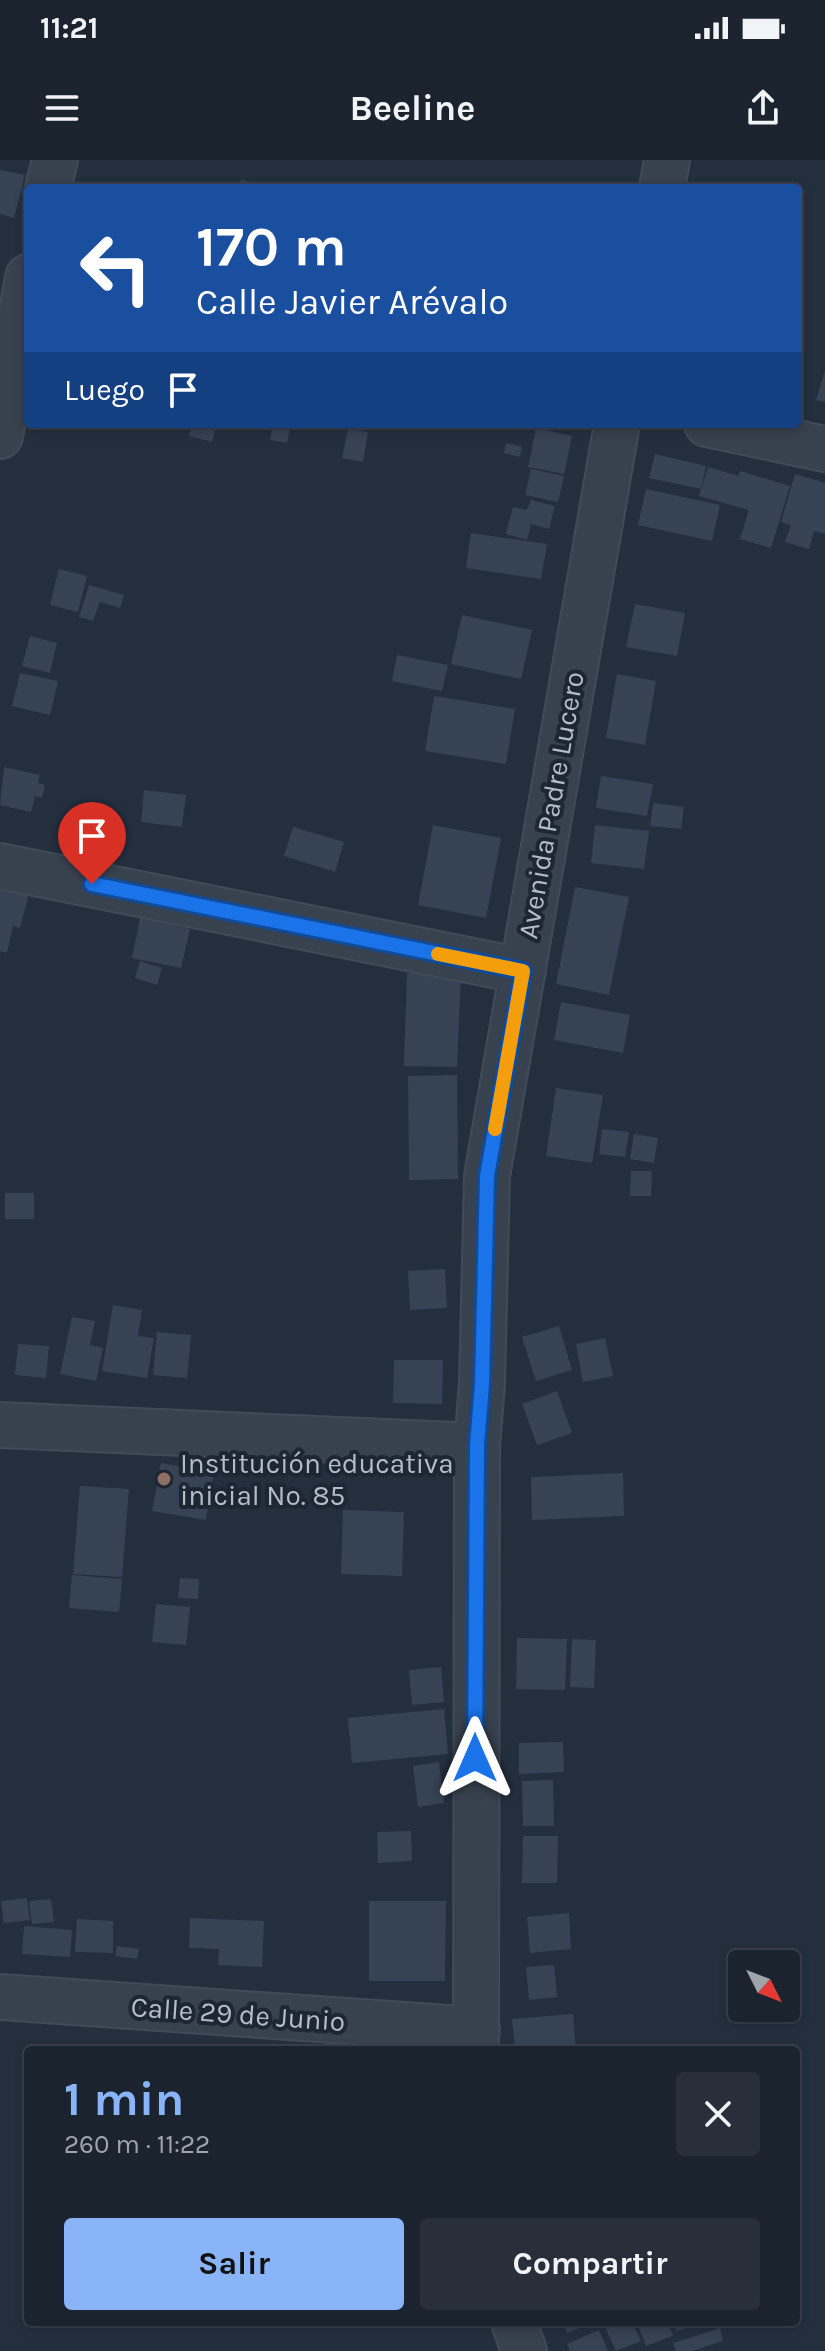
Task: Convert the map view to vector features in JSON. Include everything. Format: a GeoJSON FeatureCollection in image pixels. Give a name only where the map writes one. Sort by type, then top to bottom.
{"type":"FeatureCollection","features":[{"type":"Feature","properties":{"kind":"street"},"geometry":{"type":"LineString","coordinates":[[49,184],[55,160]]}},
{"type":"Feature","properties":{"kind":"street"},"geometry":{"type":"LineString","coordinates":[[663,184],[667,160]]}},
{"type":"Feature","properties":{"kind":"street"},"geometry":{"type":"LineString","coordinates":[[0,273],[24,277]]}},
{"type":"Feature","properties":{"kind":"street"},"geometry":{"type":"LineString","coordinates":[[0,436],[24,301]]}},
{"type":"Feature","properties":{"kind":"street","name":"Avenida Padre Lucero"},"geometry":{"type":"LineString","coordinates":[[477,2040],[477,1446],[482,1384],[487,1176],[616,428]]}},
{"type":"Feature","properties":{"kind":"street"},"geometry":{"type":"LineString","coordinates":[[726,428],[825,449]]}},
{"type":"Feature","properties":{"kind":"street"},"geometry":{"type":"LineString","coordinates":[[0,866],[523,971]]}},
{"type":"Feature","properties":{"kind":"street"},"geometry":{"type":"LineString","coordinates":[[0,1425],[477,1446]]}},
{"type":"Feature","properties":{"kind":"street","name":"Calle 29 de Junio"},"geometry":{"type":"LineString","coordinates":[[0,1997],[477,2040]]}},
{"type":"Feature","properties":{"kind":"street"},"geometry":{"type":"LineString","coordinates":[[515,2326],[524,2351]]}},
{"type":"Feature","properties":{"kind":"building"},"geometry":{"type":"Polygon","coordinates":[[[0,170],[25,175],[14,218],[0,214],[0,170]]]}},
{"type":"Feature","properties":{"kind":"building"},"geometry":{"type":"Polygon","coordinates":[[[825,370],[825,402],[816,400],[825,370]]]}},
{"type":"Feature","properties":{"kind":"building"},"geometry":{"type":"Polygon","coordinates":[[[191,428],[216,428],[212,442],[189,436],[191,428]]]}},
{"type":"Feature","properties":{"kind":"building"},"geometry":{"type":"Polygon","coordinates":[[[272,428],[290,428],[287,443],[270,440],[272,428]]]}},
{"type":"Feature","properties":{"kind":"building"},"geometry":{"type":"Polygon","coordinates":[[[536,428],[572,436],[564,474],[528,467],[536,428]]]}},
{"type":"Feature","properties":{"kind":"building"},"geometry":{"type":"Polygon","coordinates":[[[348,429],[368,432],[363,462],[342,458],[348,429]]]}},
{"type":"Feature","properties":{"kind":"building"},"geometry":{"type":"Polygon","coordinates":[[[506,443],[522,447],[520,457],[504,453],[506,443]]]}},
{"type":"Feature","properties":{"kind":"building"},"geometry":{"type":"Polygon","coordinates":[[[655,454],[706,466],[701,489],[649,478],[655,454]]]}},
{"type":"Feature","properties":{"kind":"building"},"geometry":{"type":"Polygon","coordinates":[[[708,467],[739,476],[740,471],[790,486],[771,548],[740,539],[749,510],[699,496],[708,467]]]}},
{"type":"Feature","properties":{"kind":"building"},"geometry":{"type":"Polygon","coordinates":[[[531,469],[564,476],[558,502],[525,495],[531,469]]]}},
{"type":"Feature","properties":{"kind":"building"},"geometry":{"type":"Polygon","coordinates":[[[795,474],[825,483],[825,534],[814,531],[809,549],[785,542],[791,525],[781,522],[795,474]]]}},
{"type":"Feature","properties":{"kind":"building"},"geometry":{"type":"Polygon","coordinates":[[[646,489],[720,505],[712,541],[638,525],[646,489]]]}},
{"type":"Feature","properties":{"kind":"building"},"geometry":{"type":"Polygon","coordinates":[[[531,500],[555,506],[549,529],[531,524],[527,540],[506,534],[513,507],[527,510],[531,500]]]}},
{"type":"Feature","properties":{"kind":"building"},"geometry":{"type":"Polygon","coordinates":[[[471,533],[547,544],[541,579],[466,568],[471,533]]]}},
{"type":"Feature","properties":{"kind":"building"},"geometry":{"type":"Polygon","coordinates":[[[59,569],[87,576],[78,612],[50,605],[59,569]]]}},
{"type":"Feature","properties":{"kind":"building"},"geometry":{"type":"Polygon","coordinates":[[[89,585],[124,595],[120,608],[100,602],[93,621],[79,617],[89,585]]]}},
{"type":"Feature","properties":{"kind":"building"},"geometry":{"type":"Polygon","coordinates":[[[635,604],[685,613],[677,656],[626,647],[635,604]]]}},
{"type":"Feature","properties":{"kind":"building"},"geometry":{"type":"Polygon","coordinates":[[[462,615],[532,630],[521,679],[451,664],[462,615]]]}},
{"type":"Feature","properties":{"kind":"building"},"geometry":{"type":"Polygon","coordinates":[[[30,636],[57,643],[50,673],[22,666],[30,636]]]}},
{"type":"Feature","properties":{"kind":"building"},"geometry":{"type":"Polygon","coordinates":[[[397,655],[448,665],[442,691],[392,681],[397,655]]]}},
{"type":"Feature","properties":{"kind":"building"},"geometry":{"type":"Polygon","coordinates":[[[20,673],[58,681],[50,715],[12,706],[20,673]]]}},
{"type":"Feature","properties":{"kind":"building"},"geometry":{"type":"Polygon","coordinates":[[[617,674],[656,681],[645,745],[606,738],[617,674]]]}},
{"type":"Feature","properties":{"kind":"building"},"geometry":{"type":"Polygon","coordinates":[[[434,696],[515,709],[506,764],[425,751],[434,696]]]}},
{"type":"Feature","properties":{"kind":"building"},"geometry":{"type":"Polygon","coordinates":[[[4,767],[40,775],[38,783],[45,785],[42,798],[35,796],[31,812],[0,805],[4,767]]]}},
{"type":"Feature","properties":{"kind":"building"},"geometry":{"type":"Polygon","coordinates":[[[601,776],[653,784],[647,816],[596,808],[601,776]]]}},
{"type":"Feature","properties":{"kind":"building"},"geometry":{"type":"Polygon","coordinates":[[[144,790],[186,795],[182,827],[141,822],[144,790]]]}},
{"type":"Feature","properties":{"kind":"building"},"geometry":{"type":"Polygon","coordinates":[[[653,803],[684,807],[681,829],[650,826],[653,803]]]}},
{"type":"Feature","properties":{"kind":"building"},"geometry":{"type":"Polygon","coordinates":[[[433,825],[501,838],[486,918],[418,905],[433,825]]]}},
{"type":"Feature","properties":{"kind":"building"},"geometry":{"type":"Polygon","coordinates":[[[595,825],[649,831],[644,869],[591,863],[595,825]]]}},
{"type":"Feature","properties":{"kind":"building"},"geometry":{"type":"Polygon","coordinates":[[[293,827],[344,842],[335,872],[284,856],[293,827]]]}},
{"type":"Feature","properties":{"kind":"building"},"geometry":{"type":"Polygon","coordinates":[[[0,887],[29,893],[20,928],[13,926],[7,953],[0,951],[0,887]]]}},
{"type":"Feature","properties":{"kind":"building"},"geometry":{"type":"Polygon","coordinates":[[[575,887],[629,897],[609,995],[556,984],[575,887]]]}},
{"type":"Feature","properties":{"kind":"building"},"geometry":{"type":"Polygon","coordinates":[[[140,918],[190,929],[181,968],[132,958],[140,918]]]}},
{"type":"Feature","properties":{"kind":"building"},"geometry":{"type":"Polygon","coordinates":[[[140,961],[162,968],[157,985],[135,978],[140,961]]]}},
{"type":"Feature","properties":{"kind":"building"},"geometry":{"type":"Polygon","coordinates":[[[407,973],[461,974],[457,1067],[404,1066],[407,973]]]}},
{"type":"Feature","properties":{"kind":"building"},"geometry":{"type":"Polygon","coordinates":[[[561,1002],[630,1015],[623,1053],[554,1040],[561,1002]]]}},
{"type":"Feature","properties":{"kind":"building"},"geometry":{"type":"Polygon","coordinates":[[[457,1075],[458,1179],[409,1180],[408,1076],[457,1075]]]}},
{"type":"Feature","properties":{"kind":"building"},"geometry":{"type":"Polygon","coordinates":[[[556,1088],[603,1095],[592,1163],[546,1156],[556,1088]]]}},
{"type":"Feature","properties":{"kind":"building"},"geometry":{"type":"Polygon","coordinates":[[[602,1129],[629,1132],[625,1157],[599,1154],[602,1129]]]}},
{"type":"Feature","properties":{"kind":"building"},"geometry":{"type":"Polygon","coordinates":[[[634,1134],[658,1138],[654,1163],[630,1159],[634,1134]]]}},
{"type":"Feature","properties":{"kind":"building"},"geometry":{"type":"Polygon","coordinates":[[[631,1171],[652,1171],[651,1196],[630,1196],[631,1171]]]}},
{"type":"Feature","properties":{"kind":"building"},"geometry":{"type":"Polygon","coordinates":[[[5,1193],[34,1193],[34,1219],[5,1219],[5,1193]]]}},
{"type":"Feature","properties":{"kind":"building"},"geometry":{"type":"Polygon","coordinates":[[[445,1269],[447,1308],[410,1310],[408,1271],[445,1269]]]}},
{"type":"Feature","properties":{"kind":"building"},"geometry":{"type":"Polygon","coordinates":[[[113,1305],[142,1310],[138,1336],[154,1338],[147,1378],[102,1371],[113,1305]]]}},
{"type":"Feature","properties":{"kind":"building"},"geometry":{"type":"Polygon","coordinates":[[[72,1317],[95,1321],[90,1345],[103,1348],[96,1381],[60,1374],[72,1317]]]}},
{"type":"Feature","properties":{"kind":"building"},"geometry":{"type":"Polygon","coordinates":[[[559,1326],[572,1370],[536,1381],[522,1337],[559,1326]]]}},
{"type":"Feature","properties":{"kind":"building"},"geometry":{"type":"Polygon","coordinates":[[[157,1332],[191,1335],[187,1378],[153,1375],[157,1332]]]}},
{"type":"Feature","properties":{"kind":"building"},"geometry":{"type":"Polygon","coordinates":[[[605,1338],[613,1376],[583,1382],[576,1344],[605,1338]]]}},
{"type":"Feature","properties":{"kind":"building"},"geometry":{"type":"Polygon","coordinates":[[[18,1344],[49,1346],[46,1378],[15,1375],[18,1344]]]}},
{"type":"Feature","properties":{"kind":"building"},"geometry":{"type":"Polygon","coordinates":[[[394,1360],[443,1360],[442,1404],[393,1403],[394,1360]]]}},
{"type":"Feature","properties":{"kind":"building"},"geometry":{"type":"Polygon","coordinates":[[[557,1391],[572,1433],[537,1445],[522,1404],[557,1391]]]}},
{"type":"Feature","properties":{"kind":"building"},"geometry":{"type":"Polygon","coordinates":[[[161,1463],[214,1472],[206,1520],[152,1511],[161,1463]]]}},
{"type":"Feature","properties":{"kind":"building"},"geometry":{"type":"Polygon","coordinates":[[[623,1473],[624,1516],[532,1520],[531,1477],[623,1473]]]}},
{"type":"Feature","properties":{"kind":"building"},"geometry":{"type":"Polygon","coordinates":[[[80,1486],[129,1489],[122,1577],[73,1574],[80,1486]]]}},
{"type":"Feature","properties":{"kind":"building"},"geometry":{"type":"Polygon","coordinates":[[[343,1510],[404,1512],[402,1576],[341,1574],[343,1510]]]}},
{"type":"Feature","properties":{"kind":"building"},"geometry":{"type":"Polygon","coordinates":[[[72,1575],[122,1579],[119,1612],[69,1608],[72,1575]]]}},
{"type":"Feature","properties":{"kind":"building"},"geometry":{"type":"Polygon","coordinates":[[[180,1578],[199,1579],[198,1599],[178,1598],[180,1578]]]}},
{"type":"Feature","properties":{"kind":"building"},"geometry":{"type":"Polygon","coordinates":[[[156,1604],[190,1607],[186,1645],[152,1642],[156,1604]]]}},
{"type":"Feature","properties":{"kind":"building"},"geometry":{"type":"Polygon","coordinates":[[[517,1638],[567,1639],[565,1690],[516,1689],[517,1638]]]}},
{"type":"Feature","properties":{"kind":"building"},"geometry":{"type":"Polygon","coordinates":[[[572,1639],[596,1640],[594,1688],[570,1687],[572,1639]]]}},
{"type":"Feature","properties":{"kind":"building"},"geometry":{"type":"Polygon","coordinates":[[[441,1667],[444,1702],[412,1705],[409,1670],[441,1667]]]}},
{"type":"Feature","properties":{"kind":"building"},"geometry":{"type":"Polygon","coordinates":[[[444,1709],[448,1754],[352,1763],[348,1718],[444,1709]]]}},
{"type":"Feature","properties":{"kind":"building"},"geometry":{"type":"Polygon","coordinates":[[[563,1742],[564,1772],[519,1774],[519,1743],[563,1742]]]}},
{"type":"Feature","properties":{"kind":"building"},"geometry":{"type":"Polygon","coordinates":[[[439,1762],[444,1803],[418,1807],[413,1766],[439,1762]]]}},
{"type":"Feature","properties":{"kind":"building"},"geometry":{"type":"Polygon","coordinates":[[[553,1780],[554,1826],[523,1826],[522,1781],[553,1780]]]}},
{"type":"Feature","properties":{"kind":"building"},"geometry":{"type":"Polygon","coordinates":[[[411,1831],[412,1861],[378,1863],[377,1832],[411,1831]]]}},
{"type":"Feature","properties":{"kind":"building"},"geometry":{"type":"Polygon","coordinates":[[[523,1836],[558,1836],[557,1883],[522,1883],[523,1836]]]}},
{"type":"Feature","properties":{"kind":"building"},"geometry":{"type":"Polygon","coordinates":[[[27,1898],[30,1920],[4,1923],[1,1901],[27,1898]]]}},
{"type":"Feature","properties":{"kind":"building"},"geometry":{"type":"Polygon","coordinates":[[[51,1899],[54,1922],[32,1924],[29,1901],[51,1899]]]}},
{"type":"Feature","properties":{"kind":"building"},"geometry":{"type":"Polygon","coordinates":[[[369,1901],[446,1901],[445,1981],[369,1981],[369,1901]]]}},
{"type":"Feature","properties":{"kind":"building"},"geometry":{"type":"Polygon","coordinates":[[[569,1913],[571,1949],[530,1953],[527,1917],[569,1913]]]}},
{"type":"Feature","properties":{"kind":"building"},"geometry":{"type":"Polygon","coordinates":[[[190,1918],[264,1921],[262,1967],[218,1965],[219,1949],[189,1948],[190,1918]]]}},
{"type":"Feature","properties":{"kind":"building"},"geometry":{"type":"Polygon","coordinates":[[[77,1919],[113,1921],[113,1953],[75,1952],[77,1919]]]}},
{"type":"Feature","properties":{"kind":"building"},"geometry":{"type":"Polygon","coordinates":[[[24,1926],[72,1930],[70,1957],[22,1954],[24,1926]]]}},
{"type":"Feature","properties":{"kind":"building"},"geometry":{"type":"Polygon","coordinates":[[[117,1946],[139,1949],[137,1959],[115,1956],[117,1946]]]}},
{"type":"Feature","properties":{"kind":"building"},"geometry":{"type":"Polygon","coordinates":[[[554,1965],[557,1997],[529,2000],[526,1967],[554,1965]]]}},
{"type":"Feature","properties":{"kind":"building"},"geometry":{"type":"Polygon","coordinates":[[[573,2014],[576,2046],[515,2046],[512,2019],[573,2014]]]}},
{"type":"Feature","properties":{"kind":"building"},"geometry":{"type":"Polygon","coordinates":[[[380,2035],[406,2036],[405,2046],[379,2046],[380,2035]]]}},
{"type":"Feature","properties":{"kind":"building"},"geometry":{"type":"Polygon","coordinates":[[[564,2326],[585,2326],[567,2333],[564,2326]]]}},
{"type":"Feature","properties":{"kind":"building"},"geometry":{"type":"Polygon","coordinates":[[[634,2326],[641,2341],[616,2351],[605,2327],[634,2326]]]}},
{"type":"Feature","properties":{"kind":"building"},"geometry":{"type":"Polygon","coordinates":[[[638,2326],[669,2326],[673,2336],[646,2346],[638,2326]]]}},
{"type":"Feature","properties":{"kind":"building"},"geometry":{"type":"Polygon","coordinates":[[[675,2326],[694,2326],[676,2331],[675,2326]]]}},
{"type":"Feature","properties":{"kind":"building"},"geometry":{"type":"Polygon","coordinates":[[[720,2328],[723,2341],[692,2351],[676,2351],[673,2343],[720,2328]]]}},
{"type":"Feature","properties":{"kind":"building"},"geometry":{"type":"Polygon","coordinates":[[[599,2330],[608,2351],[570,2351],[567,2344],[599,2330]]]}},
{"type":"Feature","properties":{"kind":"slow traffic"},"geometry":{"type":"LineString","coordinates":[[438,954],[523,971],[495,1129]]}},
{"type":"Feature","properties":{"kind":"place","name":"Institución educativa inicial No. 85"},"geometry":{"type":"Point","coordinates":[164,1479]}},
{"type":"Feature","properties":{"kind":"route"},"geometry":{"type":"LineString","coordinates":[[92,884],[523,971],[487,1176],[482,1384],[477,1446],[475,1758]]}}]}
